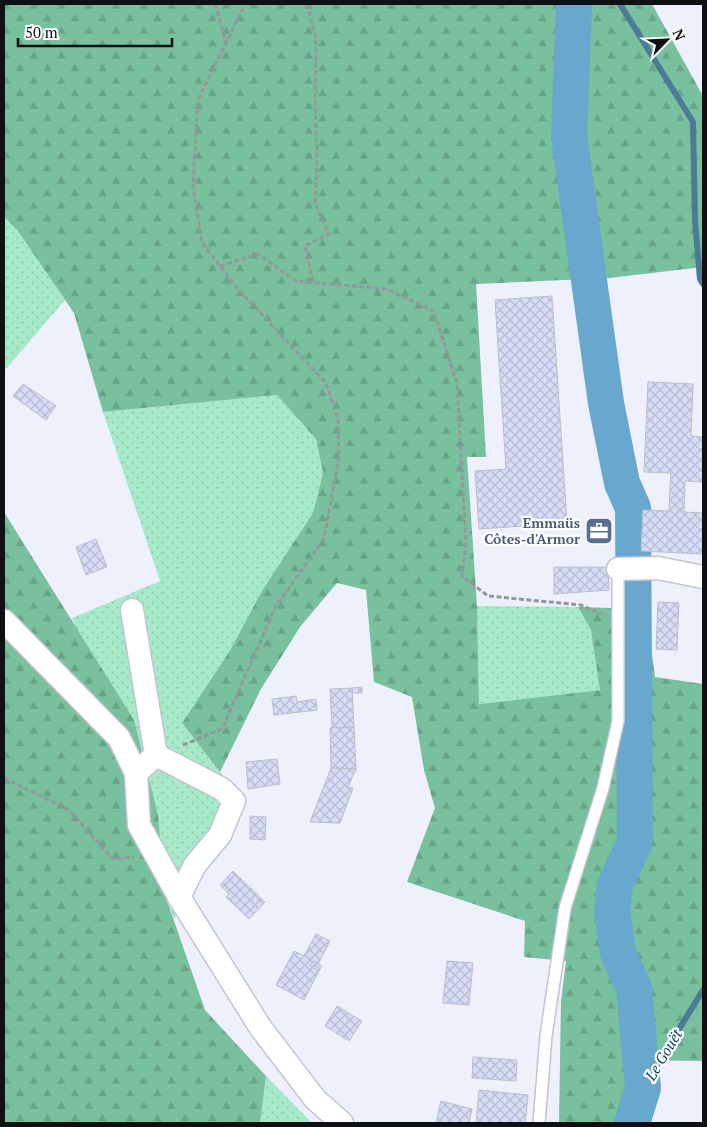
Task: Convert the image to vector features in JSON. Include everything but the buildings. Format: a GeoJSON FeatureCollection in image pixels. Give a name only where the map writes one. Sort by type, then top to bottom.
{"type":"FeatureCollection","features":[{"type":"Feature","properties":{"kind":"street"},"geometry":{"type":"LineString","coordinates":[[618,568],[658,568],[703,577]]}},
{"type":"Feature","properties":{"kind":"street"},"geometry":{"type":"LineString","coordinates":[[132,610],[156,755]]}},
{"type":"Feature","properties":{"kind":"street"},"geometry":{"type":"LineString","coordinates":[[4,622],[119,738],[136,773],[139,825],[179,897],[260,1027],[315,1100],[342,1123]]}},
{"type":"Feature","properties":{"kind":"street"},"geometry":{"type":"LineString","coordinates":[[136,773],[156,755]]}},
{"type":"Feature","properties":{"kind":"street"},"geometry":{"type":"LineString","coordinates":[[156,755],[222,789],[234,801],[220,835],[195,865],[179,897]]}},
{"type":"Feature","properties":{"kind":"lane"},"geometry":{"type":"LineString","coordinates":[[539,1123],[546,1036],[565,908],[604,788],[618,721],[618,568]]}},
{"type":"Feature","properties":{"kind":"path"},"geometry":{"type":"LineString","coordinates":[[215,4],[226,43]]}},
{"type":"Feature","properties":{"kind":"path"},"geometry":{"type":"LineString","coordinates":[[156,755],[222,729],[276,606],[324,539],[339,457],[338,419],[326,383],[238,289],[202,243],[193,185],[198,100],[246,4]]}},
{"type":"Feature","properties":{"kind":"path"},"geometry":{"type":"LineString","coordinates":[[307,4],[316,38],[315,101],[317,158],[314,204],[329,234],[305,246],[313,282]]}},
{"type":"Feature","properties":{"kind":"path"},"geometry":{"type":"LineString","coordinates":[[220,266],[258,254],[296,281],[386,288],[434,312],[457,384],[466,543],[462,576],[488,596],[582,605],[618,620]]}},
{"type":"Feature","properties":{"kind":"path"},"geometry":{"type":"LineString","coordinates":[[4,778],[70,810],[113,858],[156,855]]}},
{"type":"Feature","properties":{"kind":"green space"},"geometry":{"type":"Polygon","coordinates":[[[4,4],[652,4],[703,96],[703,267],[609,278],[476,284],[486,457],[467,457],[477,606],[479,704],[600,690],[591,630],[578,607],[646,609],[655,677],[703,684],[703,1061],[636,1060],[631,1097],[650,1123],[559,1123],[561,1001],[566,961],[524,957],[525,921],[407,882],[435,808],[424,770],[412,697],[374,682],[366,590],[337,583],[300,627],[261,689],[220,772],[182,723],[229,652],[263,589],[313,513],[323,473],[316,439],[277,395],[103,412],[74,313],[18,231],[4,217],[4,4]]]}},
{"type":"Feature","properties":{"kind":"green space"},"geometry":{"type":"Polygon","coordinates":[[[4,217],[18,231],[65,300],[6,369],[4,368],[4,217]]]}},
{"type":"Feature","properties":{"kind":"green space"},"geometry":{"type":"Polygon","coordinates":[[[277,395],[316,439],[323,473],[313,513],[263,589],[229,652],[182,723],[243,801],[174,919],[72,618],[160,581],[103,412],[277,395]]]}},
{"type":"Feature","properties":{"kind":"green space"},"geometry":{"type":"Polygon","coordinates":[[[4,512],[134,720],[158,815],[165,895],[205,1010],[266,1076],[260,1123],[4,1123],[4,512]]]}},
{"type":"Feature","properties":{"kind":"green space"},"geometry":{"type":"Polygon","coordinates":[[[477,606],[578,607],[591,630],[601,690],[479,704],[477,606]]]}},
{"type":"Feature","properties":{"kind":"green space"},"geometry":{"type":"Polygon","coordinates":[[[266,1076],[312,1123],[260,1123],[266,1076]]]}},
{"type":"Feature","properties":{"kind":"waterway"},"geometry":{"type":"LineString","coordinates":[[574,4],[569,136],[606,403],[622,483],[633,508],[635,842],[615,885],[612,911],[618,953],[634,988],[643,1088],[632,1123]]}},
{"type":"Feature","properties":{"kind":"waterway","name":"Le Gouët"},"geometry":{"type":"LineString","coordinates":[[620,4],[693,122],[695,220],[700,279],[703,284]]}},
{"type":"Feature","properties":{"kind":"waterway","name":"Le Gouët"},"geometry":{"type":"LineString","coordinates":[[643,1088],[703,990]]}},
{"type":"Feature","properties":{"kind":"place","name":"Emmaüs Côtes-d'Armor"},"geometry":{"type":"Point","coordinates":[599,531]}}]}
